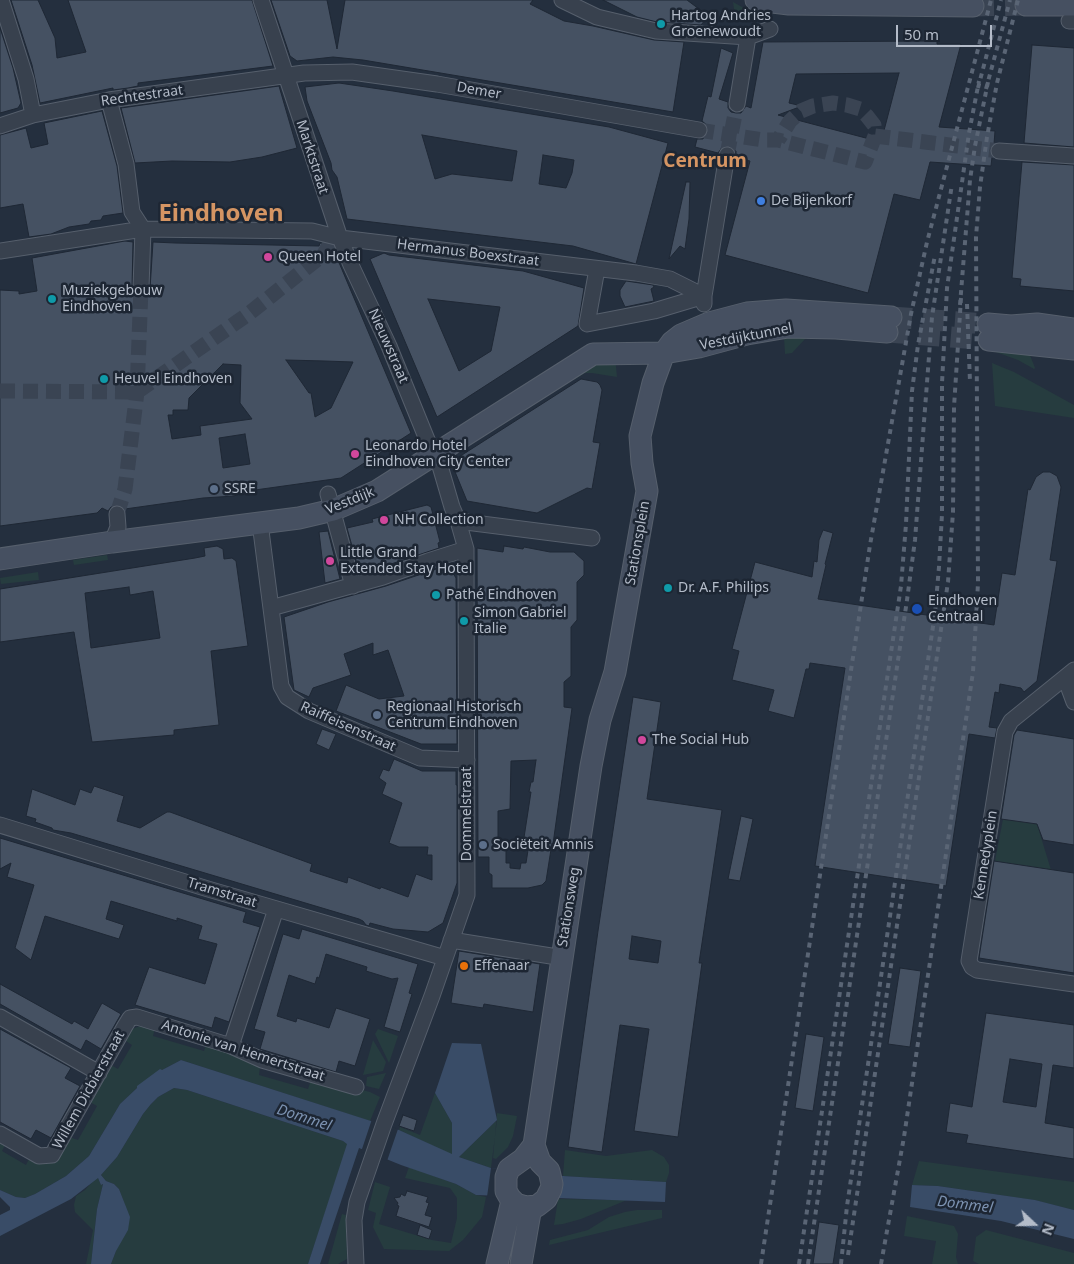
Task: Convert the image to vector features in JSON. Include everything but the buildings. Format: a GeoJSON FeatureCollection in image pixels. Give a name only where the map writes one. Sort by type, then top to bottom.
{"type":"FeatureCollection","features":[{"type":"Feature","properties":{"kind":"street"},"geometry":{"type":"LineString","coordinates":[[1,0],[26,79],[33,115]]}},
{"type":"Feature","properties":{"kind":"street","name":"Marktstraat"},"geometry":{"type":"LineString","coordinates":[[261,0],[336,240]]}},
{"type":"Feature","properties":{"kind":"street"},"geometry":{"type":"LineString","coordinates":[[763,1],[973,6]]}},
{"type":"Feature","properties":{"kind":"street"},"geometry":{"type":"LineString","coordinates":[[572,2],[597,17],[656,31],[748,37],[770,29]]}},
{"type":"Feature","properties":{"kind":"street"},"geometry":{"type":"LineString","coordinates":[[1026,5],[1070,10]]}},
{"type":"Feature","properties":{"kind":"street"},"geometry":{"type":"LineString","coordinates":[[737,104],[748,37]]}},
{"type":"Feature","properties":{"kind":"street","name":"Demer"},"geometry":{"type":"LineString","coordinates":[[286,76],[304,73],[352,72],[437,84],[699,130]]}},
{"type":"Feature","properties":{"kind":"street","name":"Rechtestraat"},"geometry":{"type":"LineString","coordinates":[[0,126],[33,115],[108,100],[286,76]]}},
{"type":"Feature","properties":{"kind":"street"},"geometry":{"type":"LineString","coordinates":[[108,100],[126,164],[132,212],[143,229],[141,288]]}},
{"type":"Feature","properties":{"kind":"street"},"geometry":{"type":"LineString","coordinates":[[1005,151],[1074,156]]}},
{"type":"Feature","properties":{"kind":"street"},"geometry":{"type":"LineString","coordinates":[[597,269],[587,324],[654,311],[706,308],[727,155]]}},
{"type":"Feature","properties":{"kind":"street","name":"Hermanus Boexstraat"},"geometry":{"type":"LineString","coordinates":[[0,251],[143,229],[312,231],[336,240],[670,279],[706,308]]}},
{"type":"Feature","properties":{"kind":"street","name":"Nieuwstraat"},"geometry":{"type":"LineString","coordinates":[[336,240],[351,265],[389,346],[435,454]]}},
{"type":"Feature","properties":{"kind":"street","name":"Vestdijktunnel"},"geometry":{"type":"LineString","coordinates":[[664,353],[699,347],[747,334],[788,327],[836,328],[889,325],[786,310],[747,314],[706,308]]}},
{"type":"Feature","properties":{"kind":"street","name":"Stationsplein"},"geometry":{"type":"LineString","coordinates":[[615,672],[647,490],[640,436],[653,383],[668,346],[706,308]]}},
{"type":"Feature","properties":{"kind":"street"},"geometry":{"type":"LineString","coordinates":[[1074,329],[1036,324],[1011,326],[988,332],[1074,349]]}},
{"type":"Feature","properties":{"kind":"street"},"geometry":{"type":"LineString","coordinates":[[628,353],[648,369],[653,383]]}},
{"type":"Feature","properties":{"kind":"street","name":"Vestdijk"},"geometry":{"type":"LineString","coordinates":[[0,559],[112,542],[299,518],[331,502],[377,491],[593,354],[664,353]]}},
{"type":"Feature","properties":{"kind":"street","name":"Dommelstraat"},"geometry":{"type":"LineString","coordinates":[[356,1264],[354,1220],[357,1202],[467,895],[466,549],[435,454]]}},
{"type":"Feature","properties":{"kind":"street"},"geometry":{"type":"LineString","coordinates":[[331,502],[353,586]]}},
{"type":"Feature","properties":{"kind":"street"},"geometry":{"type":"LineString","coordinates":[[112,542],[118,527],[117,514]]}},
{"type":"Feature","properties":{"kind":"street"},"geometry":{"type":"LineString","coordinates":[[458,521],[592,538]]}},
{"type":"Feature","properties":{"kind":"street","name":"Raiffeisenstraat"},"geometry":{"type":"LineString","coordinates":[[260,523],[281,686],[286,697],[309,711],[420,758],[467,760]]}},
{"type":"Feature","properties":{"kind":"street"},"geometry":{"type":"LineString","coordinates":[[271,608],[353,586],[466,549]]}},
{"type":"Feature","properties":{"kind":"street","name":"Stationsweg"},"geometry":{"type":"LineString","coordinates":[[534,1145],[591,766],[600,720],[615,672]]}},
{"type":"Feature","properties":{"kind":"street","name":"Kennedyplein"},"geometry":{"type":"LineString","coordinates":[[1071,676],[1074,702]]}},
{"type":"Feature","properties":{"kind":"street","name":"Kennedyplein"},"geometry":{"type":"LineString","coordinates":[[1071,676],[1011,721],[1004,732],[969,961],[972,967],[977,970],[1074,984]]}},
{"type":"Feature","properties":{"kind":"street","name":"Tramstraat"},"geometry":{"type":"LineString","coordinates":[[0,825],[445,958]]}},
{"type":"Feature","properties":{"kind":"street"},"geometry":{"type":"LineString","coordinates":[[231,1046],[276,909]]}},
{"type":"Feature","properties":{"kind":"street"},"geometry":{"type":"LineString","coordinates":[[451,940],[547,955]]}},
{"type":"Feature","properties":{"kind":"street","name":"Antonie van Hemertstraat"},"geometry":{"type":"LineString","coordinates":[[130,1018],[137,1017],[154,1021],[231,1046],[262,1060],[356,1086]]}},
{"type":"Feature","properties":{"kind":"street"},"geometry":{"type":"LineString","coordinates":[[0,1018],[99,1074]]}},
{"type":"Feature","properties":{"kind":"street","name":"Willem Dicbierstraat"},"geometry":{"type":"LineString","coordinates":[[0,1134],[39,1156],[52,1155],[130,1018]]}},
{"type":"Feature","properties":{"kind":"street"},"geometry":{"type":"LineString","coordinates":[[525,1201],[506,1191],[505,1184],[509,1169],[523,1159],[534,1145]]}},
{"type":"Feature","properties":{"kind":"street"},"geometry":{"type":"LineString","coordinates":[[497,1264],[525,1201],[551,1189],[552,1184],[549,1172],[540,1162],[534,1145]]}},
{"type":"Feature","properties":{"kind":"street"},"geometry":{"type":"LineString","coordinates":[[521,1264],[525,1201]]}},
{"type":"Feature","properties":{"kind":"green space"},"geometry":{"type":"Polygon","coordinates":[[[733,2],[767,18],[763,22],[736,11],[733,2]]]}},
{"type":"Feature","properties":{"kind":"green space"},"geometry":{"type":"Polygon","coordinates":[[[784,337],[806,338],[792,353],[785,354],[784,337]]]}},
{"type":"Feature","properties":{"kind":"green space"},"geometry":{"type":"Polygon","coordinates":[[[990,350],[1028,350],[1035,368],[1034,369],[1018,360],[990,350]]]}},
{"type":"Feature","properties":{"kind":"green space"},"geometry":{"type":"Polygon","coordinates":[[[615,356],[617,377],[585,373],[575,379],[572,375],[615,356]]]}},
{"type":"Feature","properties":{"kind":"green space"},"geometry":{"type":"Polygon","coordinates":[[[992,363],[1014,372],[1074,405],[1074,418],[995,406],[992,363]]]}},
{"type":"Feature","properties":{"kind":"green space"},"geometry":{"type":"Polygon","coordinates":[[[107,555],[108,560],[74,565],[73,560],[107,555]]]}},
{"type":"Feature","properties":{"kind":"green space"},"geometry":{"type":"Polygon","coordinates":[[[38,572],[39,580],[1,584],[0,578],[38,572]]]}},
{"type":"Feature","properties":{"kind":"green space"},"geometry":{"type":"Polygon","coordinates":[[[1003,819],[1037,824],[1051,870],[995,861],[1003,819]]]}},
{"type":"Feature","properties":{"kind":"green space"},"geometry":{"type":"Polygon","coordinates":[[[143,1025],[155,1028],[153,1036],[204,1051],[207,1042],[260,1067],[259,1075],[308,1089],[312,1077],[370,1092],[380,1097],[370,1121],[181,1060],[162,1070],[137,1088],[120,1104],[89,1156],[66,1176],[25,1198],[16,1197],[0,1190],[0,1138],[6,1143],[2,1151],[26,1165],[30,1157],[69,1137],[78,1140],[97,1106],[88,1101],[109,1064],[118,1069],[132,1045],[123,1039],[121,1033],[143,1025]]]}},
{"type":"Feature","properties":{"kind":"green space"},"geometry":{"type":"Polygon","coordinates":[[[378,1029],[398,1036],[389,1063],[375,1034],[378,1029]]]}},
{"type":"Feature","properties":{"kind":"green space"},"geometry":{"type":"Polygon","coordinates":[[[373,1040],[386,1062],[383,1071],[363,1075],[373,1040]]]}},
{"type":"Feature","properties":{"kind":"green space"},"geometry":{"type":"Polygon","coordinates":[[[386,1073],[379,1089],[366,1086],[367,1077],[386,1073]]]}},
{"type":"Feature","properties":{"kind":"green space"},"geometry":{"type":"Polygon","coordinates":[[[174,1088],[187,1090],[348,1144],[308,1264],[111,1264],[116,1251],[125,1205],[119,1189],[114,1184],[106,1181],[101,1175],[117,1157],[151,1104],[158,1097],[174,1088]]]}},
{"type":"Feature","properties":{"kind":"green space"},"geometry":{"type":"Polygon","coordinates":[[[435,1093],[452,1123],[452,1155],[399,1130],[400,1127],[420,1135],[435,1093]]]}},
{"type":"Feature","properties":{"kind":"green space"},"geometry":{"type":"Polygon","coordinates":[[[497,1113],[517,1116],[513,1136],[508,1147],[496,1159],[493,1158],[497,1113]]]}},
{"type":"Feature","properties":{"kind":"green space"},"geometry":{"type":"Polygon","coordinates":[[[497,1120],[491,1168],[459,1157],[497,1120]]]}},
{"type":"Feature","properties":{"kind":"green space"},"geometry":{"type":"Polygon","coordinates":[[[565,1150],[606,1156],[652,1150],[664,1157],[669,1165],[669,1173],[666,1182],[563,1176],[565,1150]]]}},
{"type":"Feature","properties":{"kind":"green space"},"geometry":{"type":"Polygon","coordinates":[[[919,1161],[1074,1182],[1074,1210],[1034,1200],[938,1186],[912,1185],[919,1161]]]}},
{"type":"Feature","properties":{"kind":"green space"},"geometry":{"type":"Polygon","coordinates":[[[409,1167],[456,1184],[476,1195],[486,1197],[482,1217],[463,1240],[449,1251],[384,1249],[373,1227],[376,1213],[368,1210],[375,1182],[390,1187],[379,1224],[432,1240],[451,1243],[457,1218],[457,1198],[450,1188],[405,1178],[409,1167]]]}},
{"type":"Feature","properties":{"kind":"green space"},"geometry":{"type":"Polygon","coordinates":[[[98,1178],[101,1185],[103,1184],[97,1209],[91,1264],[86,1264],[93,1230],[75,1212],[74,1205],[76,1196],[85,1190],[98,1178]]]}},
{"type":"Feature","properties":{"kind":"green space"},"geometry":{"type":"Polygon","coordinates":[[[558,1199],[627,1200],[581,1219],[554,1225],[558,1199]]]}},
{"type":"Feature","properties":{"kind":"green space"},"geometry":{"type":"Polygon","coordinates":[[[637,1210],[662,1210],[662,1218],[549,1245],[550,1240],[588,1230],[609,1217],[637,1210]]]}},
{"type":"Feature","properties":{"kind":"green space"},"geometry":{"type":"Polygon","coordinates":[[[342,1214],[346,1215],[347,1259],[338,1264],[328,1264],[342,1214]]]}},
{"type":"Feature","properties":{"kind":"green space"},"geometry":{"type":"Polygon","coordinates":[[[907,1216],[954,1226],[958,1234],[956,1257],[958,1264],[932,1264],[936,1241],[904,1236],[907,1216]]]}},
{"type":"Feature","properties":{"kind":"green space"},"geometry":{"type":"Polygon","coordinates":[[[986,1230],[1074,1253],[1074,1264],[979,1264],[973,1261],[976,1237],[986,1230]]]}},
{"type":"Feature","properties":{"kind":"water","name":"Dommel"},"geometry":{"type":"Polygon","coordinates":[[[452,1043],[481,1044],[497,1120],[459,1157],[491,1168],[563,1176],[666,1182],[665,1202],[476,1195],[456,1184],[359,1148],[320,1264],[308,1264],[347,1144],[343,1141],[187,1090],[174,1088],[158,1097],[151,1104],[117,1157],[101,1175],[106,1181],[114,1184],[119,1189],[130,1217],[128,1230],[111,1264],[91,1264],[97,1209],[103,1184],[101,1185],[98,1178],[71,1199],[0,1236],[0,1215],[10,1210],[10,1207],[0,1197],[0,1190],[16,1197],[25,1198],[66,1176],[89,1156],[120,1104],[137,1086],[160,1069],[162,1070],[181,1060],[399,1130],[452,1154],[452,1123],[435,1093],[452,1043]]]}},
{"type":"Feature","properties":{"kind":"water","name":"Dommel"},"geometry":{"type":"Polygon","coordinates":[[[912,1185],[938,1186],[1035,1200],[1074,1210],[1074,1239],[1001,1221],[910,1207],[912,1185]]]}},
{"type":"Feature","properties":{"kind":"pier"},"geometry":{"type":"Polygon","coordinates":[[[372,1119],[398,1129],[387,1161],[361,1152],[372,1119]]]}},
{"type":"Feature","properties":{"kind":"pier"},"geometry":{"type":"Polygon","coordinates":[[[491,1168],[561,1173],[557,1200],[487,1197],[491,1168]]]}},
{"type":"Feature","properties":{"kind":"tunnel"},"geometry":{"type":"LineString","coordinates":[[973,6],[1026,5]]}},
{"type":"Feature","properties":{"kind":"tunnel"},"geometry":{"type":"LineString","coordinates":[[699,130],[763,140],[778,140],[865,162],[875,136],[874,125],[860,109],[833,103],[813,106],[801,111],[790,121],[778,140]]}},
{"type":"Feature","properties":{"kind":"tunnel"},"geometry":{"type":"LineString","coordinates":[[727,155],[737,104]]}},
{"type":"Feature","properties":{"kind":"tunnel"},"geometry":{"type":"LineString","coordinates":[[875,136],[999,151]]}},
{"type":"Feature","properties":{"kind":"tunnel"},"geometry":{"type":"LineString","coordinates":[[0,391],[137,392],[247,315],[324,254],[331,242]]}},
{"type":"Feature","properties":{"kind":"tunnel"},"geometry":{"type":"LineString","coordinates":[[117,514],[125,489],[137,392],[141,288]]}},
{"type":"Feature","properties":{"kind":"tunnel"},"geometry":{"type":"LineString","coordinates":[[891,317],[988,324]]}},
{"type":"Feature","properties":{"kind":"tunnel"},"geometry":{"type":"LineString","coordinates":[[887,332],[989,340]]}},
{"type":"Feature","properties":{"kind":"railway"},"geometry":{"type":"LineString","coordinates":[[761,1264],[870,545],[911,314],[927,242],[991,0]]}},
{"type":"Feature","properties":{"kind":"railway"},"geometry":{"type":"LineString","coordinates":[[978,88],[1001,0]]}},
{"type":"Feature","properties":{"kind":"railway"},"geometry":{"type":"LineString","coordinates":[[986,89],[1010,0]]}},
{"type":"Feature","properties":{"kind":"railway"},"geometry":{"type":"LineString","coordinates":[[881,1264],[904,1137],[973,672],[978,583],[976,237],[987,137],[997,83],[1018,0]]}},
{"type":"Feature","properties":{"kind":"railway"},"geometry":{"type":"LineString","coordinates":[[841,1264],[847,1206],[935,613],[942,514],[942,383],[947,288],[969,133],[979,81]]}},
{"type":"Feature","properties":{"kind":"railway"},"geometry":{"type":"LineString","coordinates":[[960,305],[970,180],[988,82]]}},
{"type":"Feature","properties":{"kind":"railway"},"geometry":{"type":"LineString","coordinates":[[808,1264],[907,600],[915,540],[932,317],[952,184]]}},
{"type":"Feature","properties":{"kind":"railway"},"geometry":{"type":"LineString","coordinates":[[799,1264],[901,586],[906,524],[912,391],[918,345],[935,255]]}},
{"type":"Feature","properties":{"kind":"railway"},"geometry":{"type":"LineString","coordinates":[[848,1255],[948,582],[953,512],[954,407],[961,298]]}},
{"type":"Feature","properties":{"kind":"railway"},"geometry":{"type":"LineString","coordinates":[[967,304],[970,382]]}},
{"type":"Feature","properties":{"kind":"place","name":"Hartog Andries Groenewoudt"},"geometry":{"type":"Point","coordinates":[661,24]}},
{"type":"Feature","properties":{"kind":"place","name":"De Bijenkorf"},"geometry":{"type":"Point","coordinates":[761,201]}},
{"type":"Feature","properties":{"kind":"place","name":"Queen Hotel"},"geometry":{"type":"Point","coordinates":[268,257]}},
{"type":"Feature","properties":{"kind":"place","name":"Muziekgebouw Eindhoven"},"geometry":{"type":"Point","coordinates":[52,299]}},
{"type":"Feature","properties":{"kind":"place","name":"Heuvel Eindhoven"},"geometry":{"type":"Point","coordinates":[104,379]}},
{"type":"Feature","properties":{"kind":"place","name":"Leonardo Hotel Eindhoven City Center"},"geometry":{"type":"Point","coordinates":[355,454]}},
{"type":"Feature","properties":{"kind":"place","name":"SSRE"},"geometry":{"type":"Point","coordinates":[214,489]}},
{"type":"Feature","properties":{"kind":"place","name":"NH Collection"},"geometry":{"type":"Point","coordinates":[384,520]}},
{"type":"Feature","properties":{"kind":"place","name":"Little Grand Extended Stay Hotel"},"geometry":{"type":"Point","coordinates":[330,561]}},
{"type":"Feature","properties":{"kind":"place","name":"Dr. A.F. Philips"},"geometry":{"type":"Point","coordinates":[668,588]}},
{"type":"Feature","properties":{"kind":"place","name":"Pathé Eindhoven"},"geometry":{"type":"Point","coordinates":[436,595]}},
{"type":"Feature","properties":{"kind":"place","name":"Eindhoven Centraal"},"geometry":{"type":"Point","coordinates":[917,609]}},
{"type":"Feature","properties":{"kind":"place","name":"Simon Gabriel Italie"},"geometry":{"type":"Point","coordinates":[464,621]}},
{"type":"Feature","properties":{"kind":"place","name":"Regionaal Historisch Centrum Eindhoven"},"geometry":{"type":"Point","coordinates":[377,715]}},
{"type":"Feature","properties":{"kind":"place","name":"The Social Hub"},"geometry":{"type":"Point","coordinates":[642,740]}},
{"type":"Feature","properties":{"kind":"place","name":"Sociëteit Amnis"},"geometry":{"type":"Point","coordinates":[483,845]}},
{"type":"Feature","properties":{"kind":"place","name":"Effenaar"},"geometry":{"type":"Point","coordinates":[464,966]}},
{"type":"Feature","properties":{"kind":"district","name":"Centrum"},"geometry":{"type":"Point","coordinates":[705,162]}},
{"type":"Feature","properties":{"kind":"district","name":"Eindhoven"},"geometry":{"type":"Point","coordinates":[221,214]}}]}
